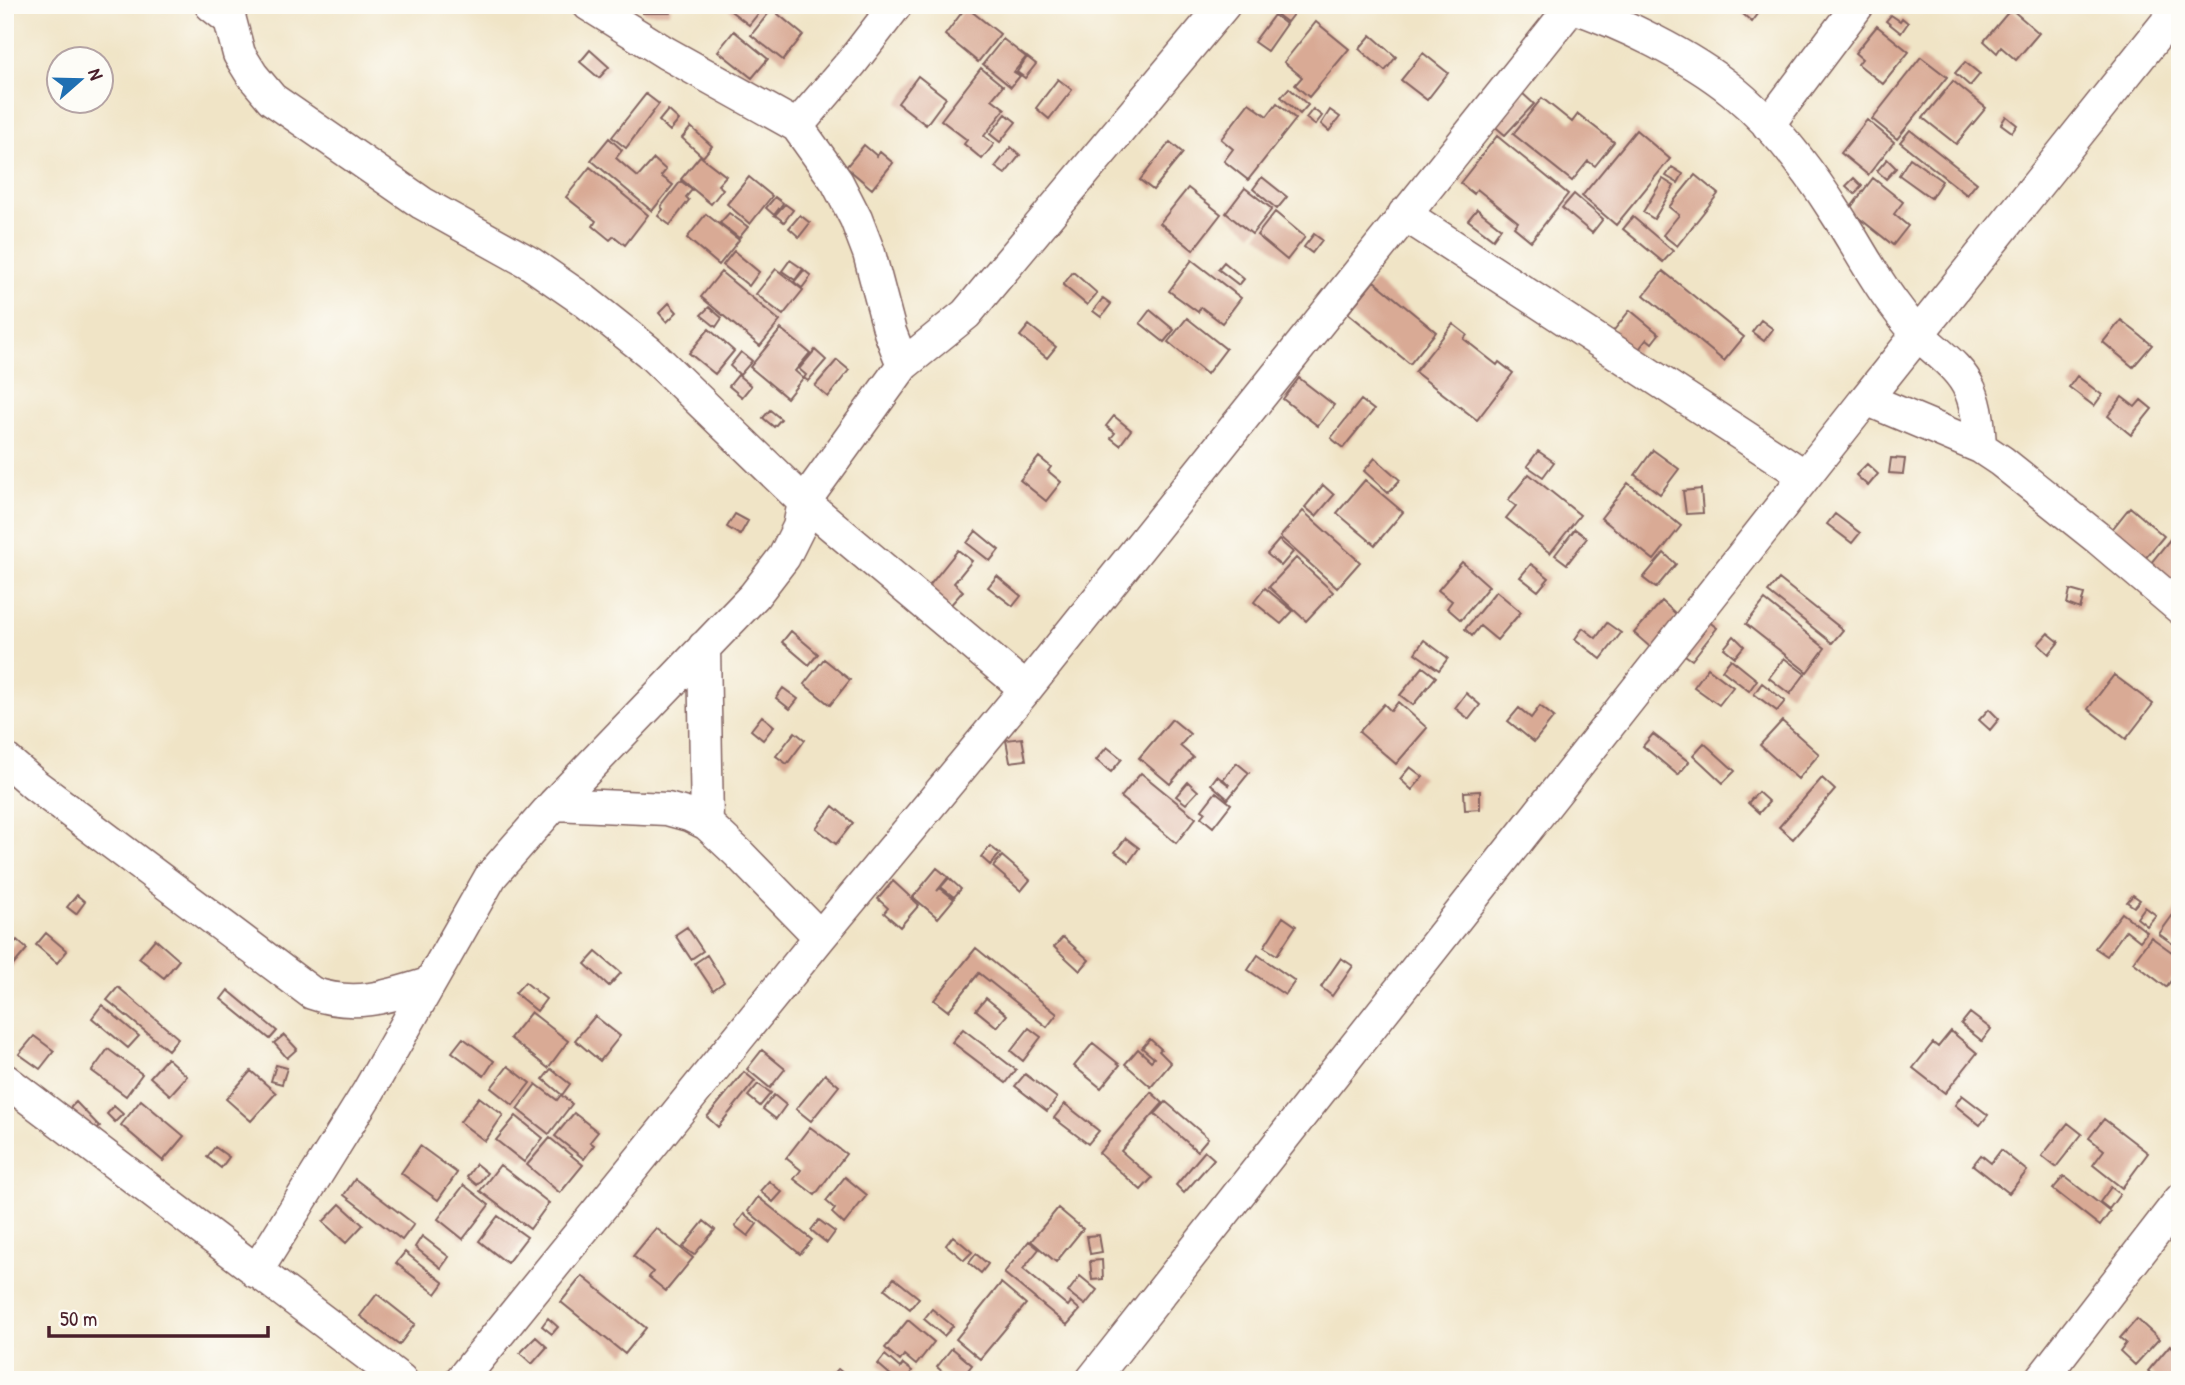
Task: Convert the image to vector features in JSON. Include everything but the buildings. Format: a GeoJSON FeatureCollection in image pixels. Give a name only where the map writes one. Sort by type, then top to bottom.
{"type":"FeatureCollection","features":[{"type":"Feature","properties":{"kind":"street"},"geometry":{"type":"LineString","coordinates":[[589,5],[666,53],[797,126],[837,182],[856,219],[869,253],[890,331],[904,365]]}},
{"type":"Feature","properties":{"kind":"street"},"geometry":{"type":"LineString","coordinates":[[797,126],[896,5]]}},
{"type":"Feature","properties":{"kind":"street"},"geometry":{"type":"LineString","coordinates":[[256,1272],[368,1092],[484,886],[554,804],[754,596],[784,557],[799,527],[804,502],[904,365],[966,314],[1224,5]]}},
{"type":"Feature","properties":{"kind":"street"},"geometry":{"type":"LineString","coordinates":[[1768,125],[1858,5]]}},
{"type":"Feature","properties":{"kind":"street"},"geometry":{"type":"LineString","coordinates":[[461,1380],[820,937],[1026,689],[1571,6],[1665,47],[1702,69],[1734,92],[1768,125],[1799,161],[1836,212],[1891,301],[1917,333],[1962,376],[1970,389],[1978,417],[1980,447]]}},
{"type":"Feature","properties":{"kind":"street"},"geometry":{"type":"LineString","coordinates":[[1092,1380],[1917,333],[2180,6]]}},
{"type":"Feature","properties":{"kind":"street"},"geometry":{"type":"LineString","coordinates":[[228,10],[239,54],[272,99],[422,203],[530,263],[649,352],[804,502],[1026,689]]}},
{"type":"Feature","properties":{"kind":"street"},"geometry":{"type":"LineString","coordinates":[[1404,214],[1805,475]]}},
{"type":"Feature","properties":{"kind":"street"},"geometry":{"type":"LineString","coordinates":[[1866,399],[1980,447],[2099,539],[2180,608]]}},
{"type":"Feature","properties":{"kind":"street"},"geometry":{"type":"LineString","coordinates":[[704,648],[707,824]]}},
{"type":"Feature","properties":{"kind":"street"},"geometry":{"type":"LineString","coordinates":[[5,759],[35,785],[312,993],[346,1002],[370,1000],[428,984]]}},
{"type":"Feature","properties":{"kind":"street"},"geometry":{"type":"LineString","coordinates":[[554,804],[667,809],[689,815],[707,824],[820,937]]}},
{"type":"Feature","properties":{"kind":"street"},"geometry":{"type":"LineString","coordinates":[[5,1080],[401,1380]]}},
{"type":"Feature","properties":{"kind":"street"},"geometry":{"type":"LineString","coordinates":[[2041,1380],[2178,1204]]}}]}
